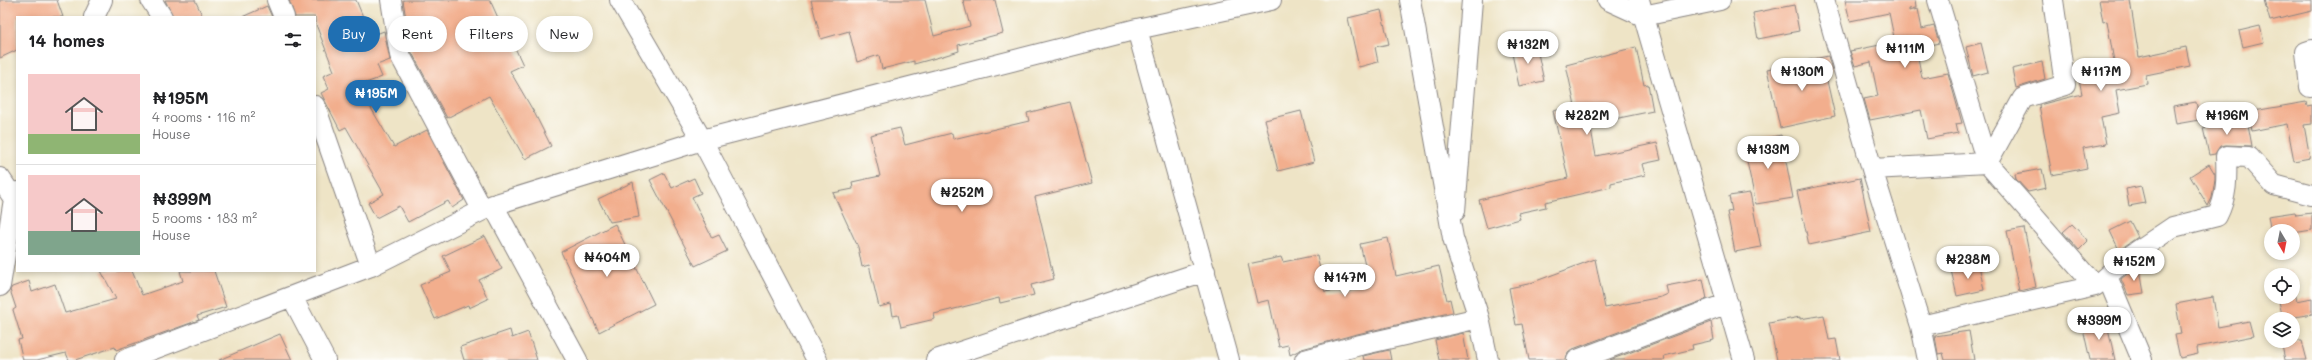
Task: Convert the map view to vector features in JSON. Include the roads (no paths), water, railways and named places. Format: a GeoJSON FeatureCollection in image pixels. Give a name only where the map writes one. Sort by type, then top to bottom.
{"type":"FeatureCollection","features":[{"type":"Feature","properties":{"kind":"street"},"geometry":{"type":"LineString","coordinates":[[94,16],[102,0]]}},
{"type":"Feature","properties":{"kind":"street"},"geometry":{"type":"LineString","coordinates":[[151,0],[161,16]]}},
{"type":"Feature","properties":{"kind":"street"},"geometry":{"type":"LineString","coordinates":[[277,0],[284,16]]}},
{"type":"Feature","properties":{"kind":"street"},"geometry":{"type":"LineString","coordinates":[[391,0],[400,55],[577,360]]}},
{"type":"Feature","properties":{"kind":"street"},"geometry":{"type":"LineString","coordinates":[[620,0],[702,140],[818,360]]}},
{"type":"Feature","properties":{"kind":"street"},"geometry":{"type":"LineString","coordinates":[[125,360],[371,266],[488,207],[702,140],[1137,29],[1271,0]]}},
{"type":"Feature","properties":{"kind":"street"},"geometry":{"type":"LineString","coordinates":[[1410,0],[1453,238],[1479,318],[1488,360]]}},
{"type":"Feature","properties":{"kind":"street"},"geometry":{"type":"LineString","coordinates":[[1453,238],[1472,0]]}},
{"type":"Feature","properties":{"kind":"street"},"geometry":{"type":"LineString","coordinates":[[1608,0],[1641,8],[1720,0]]}},
{"type":"Feature","properties":{"kind":"street"},"geometry":{"type":"LineString","coordinates":[[1824,0],[1872,169],[1921,326],[1928,360]]}},
{"type":"Feature","properties":{"kind":"street"},"geometry":{"type":"LineString","coordinates":[[1938,0],[1987,163],[2098,284]]}},
{"type":"Feature","properties":{"kind":"street"},"geometry":{"type":"LineString","coordinates":[[1987,163],[2023,98],[2065,85],[2053,0]]}},
{"type":"Feature","properties":{"kind":"street"},"geometry":{"type":"LineString","coordinates":[[1641,8],[1744,360]]}},
{"type":"Feature","properties":{"kind":"street"},"geometry":{"type":"LineString","coordinates":[[1137,29],[1229,360]]}},
{"type":"Feature","properties":{"kind":"street"},"geometry":{"type":"LineString","coordinates":[[2310,87],[2306,52],[2312,50]]}},
{"type":"Feature","properties":{"kind":"street"},"geometry":{"type":"LineString","coordinates":[[316,109],[371,266]]}},
{"type":"Feature","properties":{"kind":"street"},"geometry":{"type":"LineString","coordinates":[[2098,284],[2130,256],[2173,227],[2217,216],[2223,204],[2227,187],[2226,156],[2249,157],[2274,185],[2312,195]]}},
{"type":"Feature","properties":{"kind":"street"},"geometry":{"type":"LineString","coordinates":[[1872,169],[1987,163]]}},
{"type":"Feature","properties":{"kind":"street"},"geometry":{"type":"LineString","coordinates":[[0,178],[16,195],[0,286]]}},
{"type":"Feature","properties":{"kind":"street"},"geometry":{"type":"LineString","coordinates":[[936,360],[1205,271]]}},
{"type":"Feature","properties":{"kind":"street"},"geometry":{"type":"LineString","coordinates":[[1921,326],[2109,281],[2142,360]]}},
{"type":"Feature","properties":{"kind":"street"},"geometry":{"type":"LineString","coordinates":[[292,297],[326,360]]}},
{"type":"Feature","properties":{"kind":"street"},"geometry":{"type":"LineString","coordinates":[[1577,360],[1728,303]]}},
{"type":"Feature","properties":{"kind":"street"},"geometry":{"type":"LineString","coordinates":[[1305,360],[1356,346],[1479,318]]}}]}
